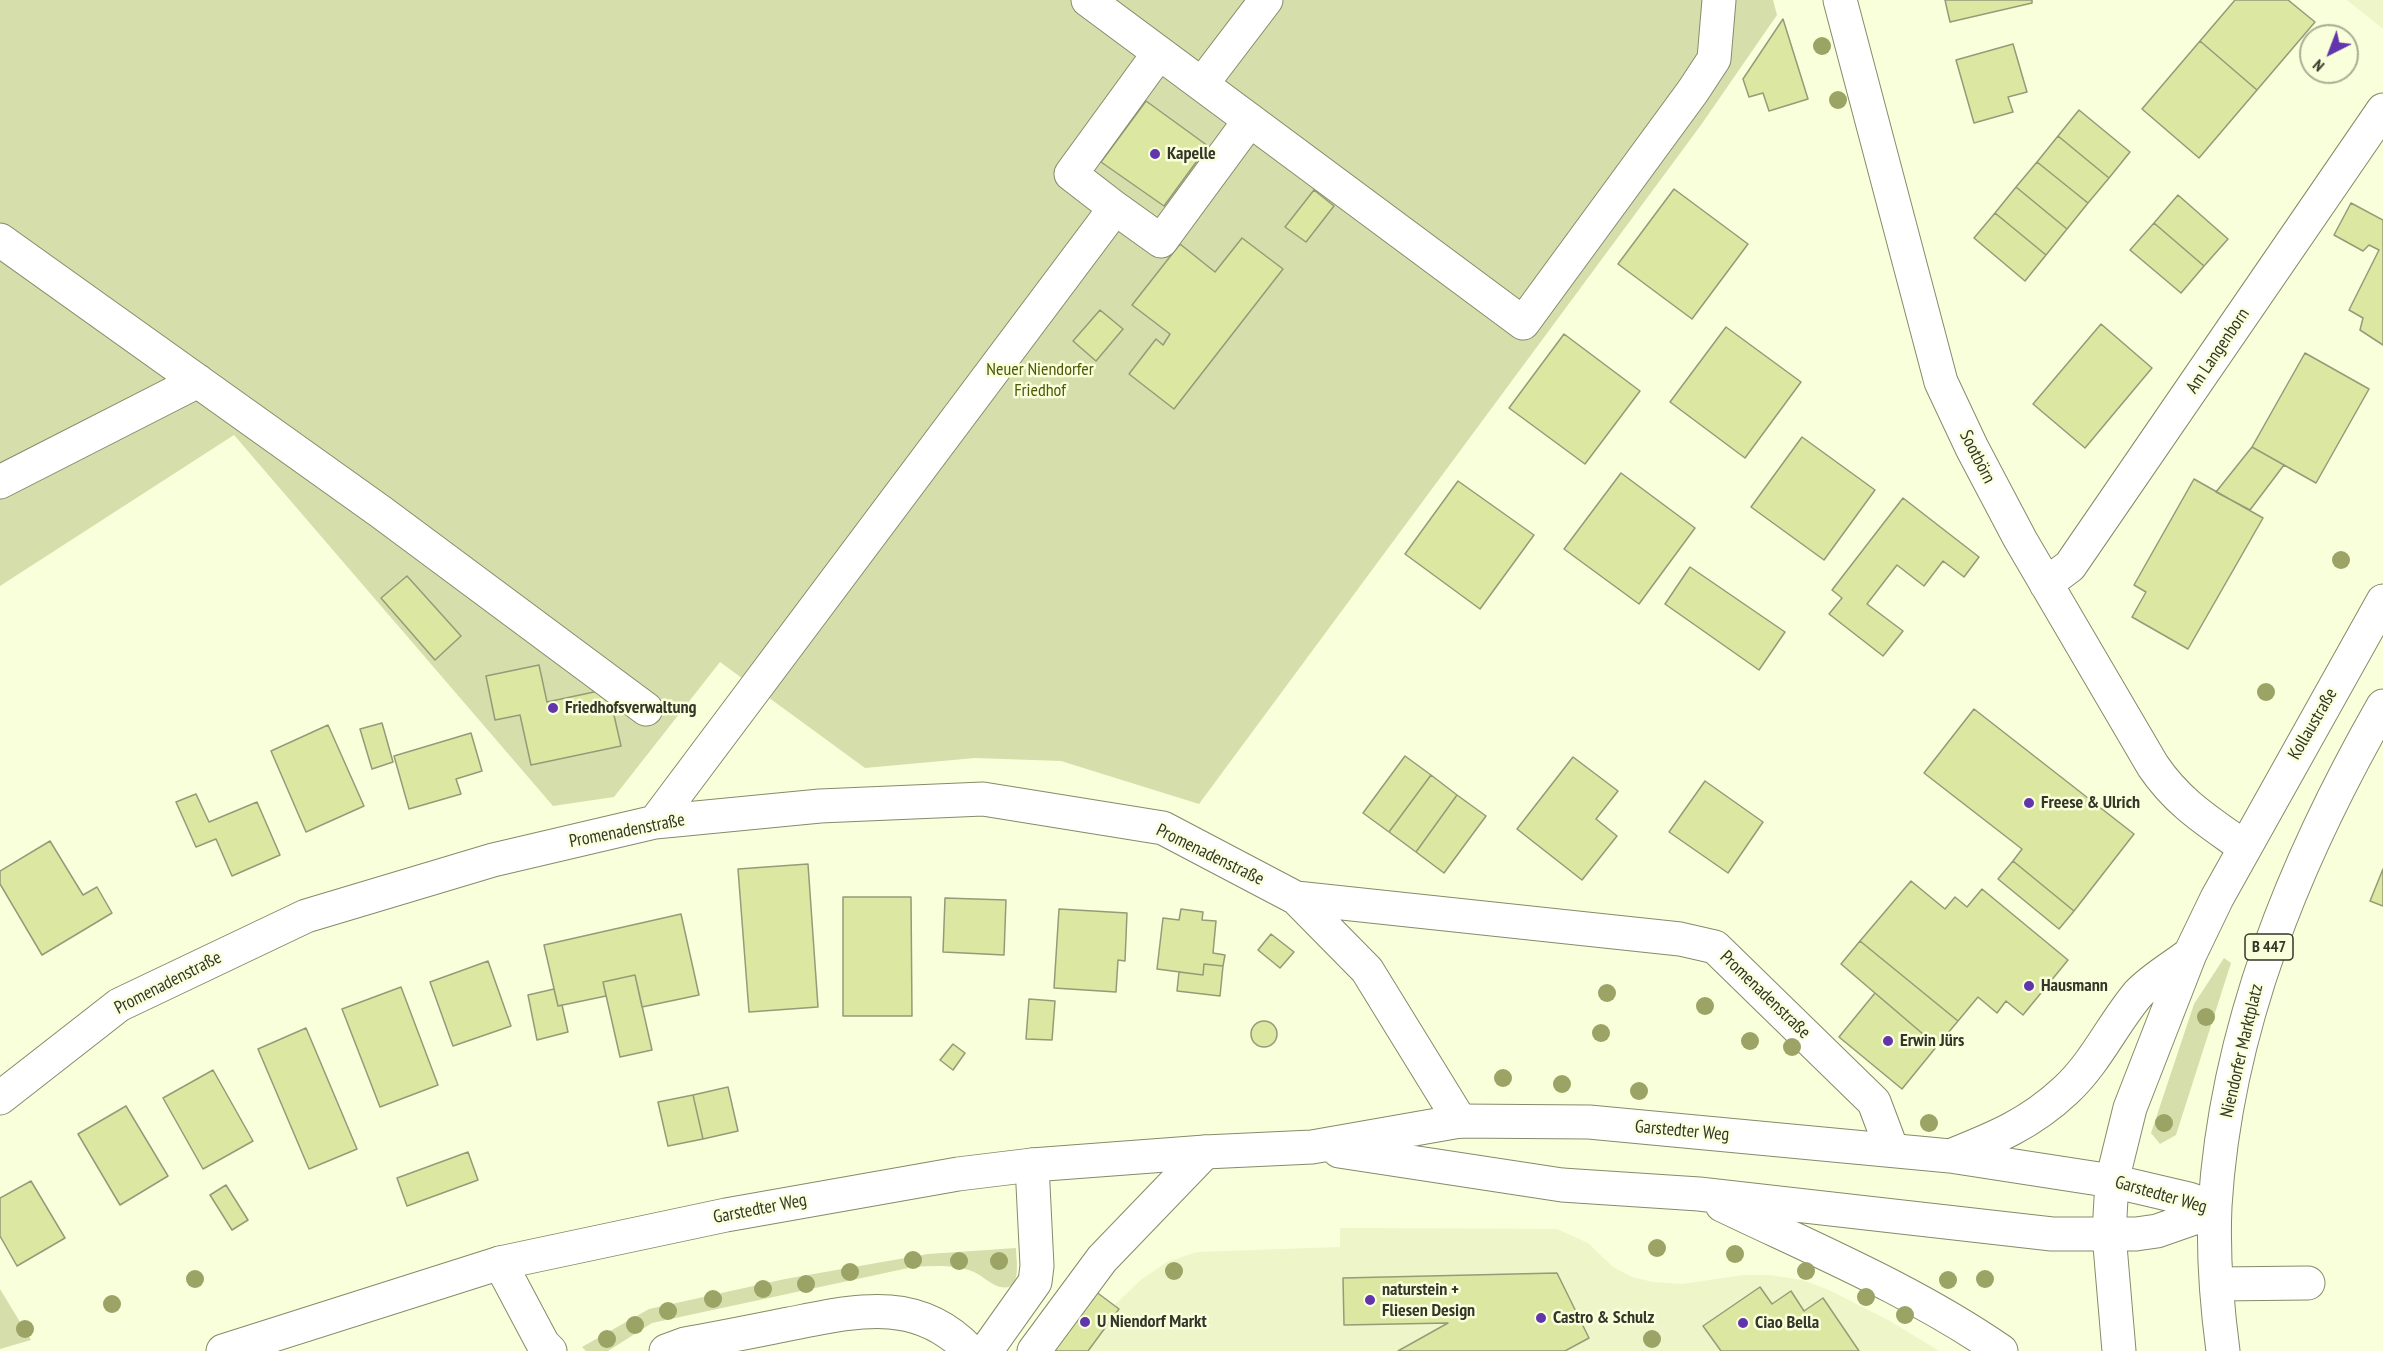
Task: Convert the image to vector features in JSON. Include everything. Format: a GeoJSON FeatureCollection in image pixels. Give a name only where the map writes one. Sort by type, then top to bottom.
{"type":"FeatureCollection","features":[{"type":"Feature","properties":{"kind":"main road"},"geometry":{"type":"LineString","coordinates":[[1088,0],[1523,323],[1714,59],[1719,0]]}},
{"type":"Feature","properties":{"kind":"main road"},"geometry":{"type":"LineString","coordinates":[[1202,84],[1266,0]]}},
{"type":"Feature","properties":{"kind":"main road","name":"Sootbörn"},"geometry":{"type":"LineString","coordinates":[[1840,0],[1941,382],[1972,448],[2046,584],[2163,780],[2185,804],[2244,847]]}},
{"type":"Feature","properties":{"kind":"main road"},"geometry":{"type":"LineString","coordinates":[[1159,53],[1071,174],[1161,242],[1250,120]]}},
{"type":"Feature","properties":{"kind":"main road","name":"Am Langenborn"},"geometry":{"type":"LineString","coordinates":[[2046,584],[2070,566],[2383,110]]}},
{"type":"Feature","properties":{"kind":"main road"},"geometry":{"type":"LineString","coordinates":[[655,822],[1115,208]]}},
{"type":"Feature","properties":{"kind":"main road"},"geometry":{"type":"LineString","coordinates":[[0,240],[381,512],[646,709]]}},
{"type":"Feature","properties":{"kind":"main road"},"geometry":{"type":"LineString","coordinates":[[0,482],[198,381]]}},
{"type":"Feature","properties":{"kind":"main road","name":"Kollaustraße"},"geometry":{"type":"LineString","coordinates":[[2244,847],[2383,601]]}},
{"type":"Feature","properties":{"kind":"main road","name":"Niendorfer Marktplatz"},"geometry":{"type":"LineString","coordinates":[[2223,1351],[2217,1284],[2215,1208],[2228,1102],[2244,1032],[2268,948],[2295,877],[2321,822],[2383,706]]}},
{"type":"Feature","properties":{"kind":"main road","name":"Promenadenstraße"},"geometry":{"type":"LineString","coordinates":[[0,1098],[119,1005],[306,916],[493,860],[655,822],[820,806],[982,799],[1162,828],[1296,898],[1367,970],[1460,1121]]}},
{"type":"Feature","properties":{"kind":"main road"},"geometry":{"type":"LineString","coordinates":[[2120,1351],[2109,1234],[2112,1181],[2130,1108],[2190,954],[2244,847]]}},
{"type":"Feature","properties":{"kind":"main road","name":"Promenadenstraße"},"geometry":{"type":"LineString","coordinates":[[1296,898],[1680,939],[1715,947],[1874,1102],[1892,1150]]}},
{"type":"Feature","properties":{"kind":"main road"},"geometry":{"type":"LineString","coordinates":[[1950,1156],[2010,1132],[2067,1090],[2091,1062],[2139,993],[2190,954]]}},
{"type":"Feature","properties":{"kind":"main road","name":"Garstedter Weg"},"geometry":{"type":"LineString","coordinates":[[223,1351],[500,1263],[772,1206],[958,1174],[1032,1165],[1205,1152],[1312,1147],[1460,1121],[1589,1122],[1950,1156],[2112,1181],[2189,1199],[2215,1208]]}},
{"type":"Feature","properties":{"kind":"main road","name":"Garstedter Weg"},"geometry":{"type":"LineString","coordinates":[[1312,1147],[1562,1185],[1699,1194],[2052,1234],[2136,1234],[2173,1227],[2215,1208]]}},
{"type":"Feature","properties":{"kind":"main road"},"geometry":{"type":"LineString","coordinates":[[1034,1351],[1102,1259],[1205,1152]]}},
{"type":"Feature","properties":{"kind":"main road"},"geometry":{"type":"LineString","coordinates":[[986,1351],[1035,1282],[1037,1266],[1032,1165]]}},
{"type":"Feature","properties":{"kind":"main road"},"geometry":{"type":"LineString","coordinates":[[1699,1194],[1906,1294],[2001,1351]]}},
{"type":"Feature","properties":{"kind":"main road"},"geometry":{"type":"LineString","coordinates":[[500,1263],[543,1344],[550,1351]]}},
{"type":"Feature","properties":{"kind":"main road"},"geometry":{"type":"LineString","coordinates":[[2217,1284],[2308,1283]]}},
{"type":"Feature","properties":{"kind":"main road"},"geometry":{"type":"LineString","coordinates":[[666,1351],[685,1344],[841,1314],[883,1310],[908,1314],[932,1323],[956,1336],[970,1351]]}},
{"type":"Feature","properties":{"kind":"shaded area"},"geometry":{"type":"Polygon","coordinates":[[[2347,0],[2383,0],[2383,29],[2347,0]]]}},
{"type":"Feature","properties":{"kind":"shaded area"},"geometry":{"type":"Polygon","coordinates":[[[1340,1228],[1557,1229],[1588,1243],[1613,1267],[1632,1277],[1653,1282],[1682,1284],[1744,1275],[1770,1275],[1802,1280],[1829,1290],[1890,1321],[1939,1351],[1078,1351],[1107,1312],[1142,1279],[1167,1262],[1197,1252],[1340,1247],[1340,1228]]]}},
{"type":"Feature","properties":{"kind":"green space","name":"Neuer Niendorfer Friedhof"},"geometry":{"type":"Polygon","coordinates":[[[0,0],[1773,0],[1777,15],[1701,125],[1199,804],[1061,761],[975,758],[865,768],[720,662],[614,797],[553,806],[234,435],[0,586],[0,0]]]}},
{"type":"Feature","properties":{"kind":"green space"},"geometry":{"type":"Polygon","coordinates":[[[2224,958],[2231,963],[2176,1135],[2160,1144],[2151,1133],[2194,1004],[2224,958]]]}},
{"type":"Feature","properties":{"kind":"green space"},"geometry":{"type":"Polygon","coordinates":[[[1016,1248],[1016,1277],[1012,1285],[1007,1287],[998,1286],[974,1272],[959,1268],[913,1267],[652,1323],[608,1351],[586,1351],[582,1347],[649,1309],[785,1279],[928,1254],[1016,1248]]]}},
{"type":"Feature","properties":{"kind":"green space"},"geometry":{"type":"Polygon","coordinates":[[[0,1289],[31,1340],[0,1349],[0,1289]]]}},
{"type":"Feature","properties":{"kind":"building"},"geometry":{"type":"Polygon","coordinates":[[[1945,0],[2032,0],[2032,3],[1950,22],[1945,0]]]}},
{"type":"Feature","properties":{"kind":"building"},"geometry":{"type":"Polygon","coordinates":[[[2235,0],[2288,0],[2315,22],[2299,24],[2299,41],[2257,90],[2200,41],[2235,0]]]}},
{"type":"Feature","properties":{"kind":"building"},"geometry":{"type":"Polygon","coordinates":[[[1783,19],[1808,99],[1769,111],[1763,93],[1749,97],[1743,79],[1783,19]]]}},
{"type":"Feature","properties":{"kind":"building"},"geometry":{"type":"Polygon","coordinates":[[[2200,41],[2257,90],[2199,158],[2142,109],[2200,41]]]}},
{"type":"Feature","properties":{"kind":"building"},"geometry":{"type":"Polygon","coordinates":[[[2013,44],[2027,92],[2008,97],[2013,112],[1974,123],[1956,60],[2013,44]]]}},
{"type":"Feature","properties":{"kind":"building","name":"Kapelle"},"geometry":{"type":"Polygon","coordinates":[[[1146,101],[1208,146],[1164,206],[1101,162],[1146,101]]]}},
{"type":"Feature","properties":{"kind":"building"},"geometry":{"type":"Polygon","coordinates":[[[2079,110],[2130,152],[2109,178],[2058,136],[2079,110]]]}},
{"type":"Feature","properties":{"kind":"building"},"geometry":{"type":"Polygon","coordinates":[[[2058,136],[2109,178],[2088,203],[2037,162],[2058,136]]]}},
{"type":"Feature","properties":{"kind":"building"},"geometry":{"type":"Polygon","coordinates":[[[2037,162],[2088,203],[2067,229],[2016,187],[2037,162]]]}},
{"type":"Feature","properties":{"kind":"building"},"geometry":{"type":"Polygon","coordinates":[[[2016,187],[2067,229],[2046,255],[1995,213],[2016,187]]]}},
{"type":"Feature","properties":{"kind":"building"},"geometry":{"type":"Polygon","coordinates":[[[1674,189],[1748,244],[1692,319],[1618,264],[1674,189]]]}},
{"type":"Feature","properties":{"kind":"building"},"geometry":{"type":"Polygon","coordinates":[[[1314,190],[1334,206],[1306,242],[1285,227],[1314,190]]]}},
{"type":"Feature","properties":{"kind":"building"},"geometry":{"type":"Polygon","coordinates":[[[2178,195],[2228,239],[2204,266],[2154,223],[2178,195]]]}},
{"type":"Feature","properties":{"kind":"building"},"geometry":{"type":"Polygon","coordinates":[[[2351,203],[2383,220],[2383,345],[2360,330],[2363,318],[2349,310],[2379,250],[2369,245],[2363,251],[2334,235],[2351,203]]]}},
{"type":"Feature","properties":{"kind":"building"},"geometry":{"type":"Polygon","coordinates":[[[1995,213],[2046,255],[2025,281],[1974,238],[1995,213]]]}},
{"type":"Feature","properties":{"kind":"building"},"geometry":{"type":"Polygon","coordinates":[[[2154,223],[2204,266],[2181,293],[2130,250],[2154,223]]]}},
{"type":"Feature","properties":{"kind":"building"},"geometry":{"type":"Polygon","coordinates":[[[1242,238],[1283,269],[1174,409],[1129,374],[1156,339],[1163,345],[1170,334],[1132,305],[1180,244],[1215,272],[1242,238]]]}},
{"type":"Feature","properties":{"kind":"building"},"geometry":{"type":"Polygon","coordinates":[[[1100,310],[1123,329],[1096,361],[1073,341],[1100,310]]]}},
{"type":"Feature","properties":{"kind":"building"},"geometry":{"type":"Polygon","coordinates":[[[2101,324],[2152,368],[2085,448],[2033,404],[2101,324]]]}},
{"type":"Feature","properties":{"kind":"building"},"geometry":{"type":"Polygon","coordinates":[[[1726,327],[1801,382],[1745,458],[1670,402],[1726,327]]]}},
{"type":"Feature","properties":{"kind":"building"},"geometry":{"type":"Polygon","coordinates":[[[1564,334],[1640,391],[1585,464],[1509,408],[1564,334]]]}},
{"type":"Feature","properties":{"kind":"building"},"geometry":{"type":"Polygon","coordinates":[[[2305,353],[2369,389],[2316,483],[2252,447],[2305,353]]]}},
{"type":"Feature","properties":{"kind":"building"},"geometry":{"type":"Polygon","coordinates":[[[1802,437],[1875,490],[1824,560],[1751,507],[1802,437]]]}},
{"type":"Feature","properties":{"kind":"building"},"geometry":{"type":"Polygon","coordinates":[[[2252,447],[2284,465],[2250,510],[2216,492],[2252,447]]]}},
{"type":"Feature","properties":{"kind":"building"},"geometry":{"type":"Polygon","coordinates":[[[1621,473],[1695,528],[1639,604],[1564,549],[1621,473]]]}},
{"type":"Feature","properties":{"kind":"building"},"geometry":{"type":"Polygon","coordinates":[[[2194,479],[2263,518],[2188,649],[2132,617],[2146,592],[2134,585],[2194,479]]]}},
{"type":"Feature","properties":{"kind":"building"},"geometry":{"type":"Polygon","coordinates":[[[1458,481],[1534,535],[1480,609],[1405,554],[1458,481]]]}},
{"type":"Feature","properties":{"kind":"building"},"geometry":{"type":"Polygon","coordinates":[[[1903,498],[1979,557],[1964,577],[1943,561],[1924,586],[1897,565],[1867,604],[1903,631],[1883,656],[1829,614],[1842,598],[1832,590],[1903,498]]]}},
{"type":"Feature","properties":{"kind":"building"},"geometry":{"type":"Polygon","coordinates":[[[1690,567],[1785,632],[1759,670],[1665,604],[1690,567]]]}},
{"type":"Feature","properties":{"kind":"building"},"geometry":{"type":"Polygon","coordinates":[[[407,576],[461,636],[435,660],[381,598],[407,576]]]}},
{"type":"Feature","properties":{"kind":"building","name":"Friedhofsverwaltung"},"geometry":{"type":"Polygon","coordinates":[[[539,665],[547,702],[608,689],[621,746],[531,765],[520,715],[495,720],[486,676],[539,665]]]}},
{"type":"Feature","properties":{"kind":"building","name":"Freese & Ulrich"},"geometry":{"type":"Polygon","coordinates":[[[1974,709],[2134,834],[2074,911],[2013,861],[2022,849],[1924,773],[1974,709]]]}},
{"type":"Feature","properties":{"kind":"building"},"geometry":{"type":"Polygon","coordinates":[[[382,723],[393,762],[372,769],[360,729],[382,723]]]}},
{"type":"Feature","properties":{"kind":"building"},"geometry":{"type":"Polygon","coordinates":[[[328,725],[364,806],[306,832],[271,751],[328,725]]]}},
{"type":"Feature","properties":{"kind":"building"},"geometry":{"type":"Polygon","coordinates":[[[471,733],[482,771],[456,779],[461,794],[409,809],[394,756],[471,733]]]}},
{"type":"Feature","properties":{"kind":"building"},"geometry":{"type":"Polygon","coordinates":[[[1405,756],[1431,775],[1389,832],[1363,813],[1405,756]]]}},
{"type":"Feature","properties":{"kind":"building"},"geometry":{"type":"Polygon","coordinates":[[[1573,757],[1618,791],[1596,819],[1617,836],[1582,880],[1517,829],[1573,757]]]}},
{"type":"Feature","properties":{"kind":"building"},"geometry":{"type":"Polygon","coordinates":[[[1431,775],[1457,795],[1416,852],[1389,832],[1431,775]]]}},
{"type":"Feature","properties":{"kind":"building"},"geometry":{"type":"Polygon","coordinates":[[[1705,781],[1763,822],[1728,873],[1669,832],[1705,781]]]}},
{"type":"Feature","properties":{"kind":"building"},"geometry":{"type":"Polygon","coordinates":[[[196,794],[209,822],[257,802],[280,855],[232,876],[216,839],[196,847],[176,802],[196,794]]]}},
{"type":"Feature","properties":{"kind":"building"},"geometry":{"type":"Polygon","coordinates":[[[1457,795],[1486,816],[1444,873],[1416,852],[1457,795]]]}},
{"type":"Feature","properties":{"kind":"building"},"geometry":{"type":"Polygon","coordinates":[[[50,841],[83,895],[97,887],[112,913],[42,955],[0,884],[0,871],[50,841]]]}},
{"type":"Feature","properties":{"kind":"building"},"geometry":{"type":"Polygon","coordinates":[[[2013,861],[2074,911],[2059,929],[1998,879],[2013,861]]]}},
{"type":"Feature","properties":{"kind":"building"},"geometry":{"type":"Polygon","coordinates":[[[808,864],[818,1007],[749,1012],[738,869],[808,864]]]}},
{"type":"Feature","properties":{"kind":"building"},"geometry":{"type":"Polygon","coordinates":[[[2383,869],[2383,906],[2370,901],[2383,869]]]}},
{"type":"Feature","properties":{"kind":"building"},"geometry":{"type":"Polygon","coordinates":[[[1911,881],[1945,909],[1955,897],[1967,907],[1982,889],[2068,960],[2023,1015],[2006,1001],[1997,1013],[1978,997],[1958,1021],[1860,941],[1911,881]]]}},
{"type":"Feature","properties":{"kind":"building"},"geometry":{"type":"Polygon","coordinates":[[[843,897],[911,897],[912,1016],[843,1016],[843,897]]]}},
{"type":"Feature","properties":{"kind":"building"},"geometry":{"type":"Polygon","coordinates":[[[945,898],[1006,900],[1004,955],[943,952],[945,898]]]}},
{"type":"Feature","properties":{"kind":"building"},"geometry":{"type":"Polygon","coordinates":[[[1059,909],[1127,913],[1125,961],[1118,960],[1116,992],[1054,988],[1059,909]]]}},
{"type":"Feature","properties":{"kind":"building"},"geometry":{"type":"Polygon","coordinates":[[[1181,909],[1203,912],[1202,920],[1216,921],[1213,953],[1225,955],[1223,966],[1204,964],[1203,975],[1157,969],[1163,918],[1179,920],[1181,909]]]}},
{"type":"Feature","properties":{"kind":"building"},"geometry":{"type":"Polygon","coordinates":[[[681,914],[699,995],[642,1007],[635,975],[603,982],[606,996],[558,1006],[544,945],[681,914]]]}},
{"type":"Feature","properties":{"kind":"building"},"geometry":{"type":"Polygon","coordinates":[[[1271,934],[1294,952],[1280,968],[1258,950],[1271,934]]]}},
{"type":"Feature","properties":{"kind":"building"},"geometry":{"type":"Polygon","coordinates":[[[1860,941],[1958,1021],[1937,1046],[1841,964],[1860,941]]]}},
{"type":"Feature","properties":{"kind":"building"},"geometry":{"type":"Polygon","coordinates":[[[488,961],[511,1026],[453,1046],[430,982],[488,961]]]}},
{"type":"Feature","properties":{"kind":"building"},"geometry":{"type":"Polygon","coordinates":[[[1204,964],[1223,966],[1220,996],[1177,991],[1179,972],[1203,975],[1204,964]]]}},
{"type":"Feature","properties":{"kind":"building"},"geometry":{"type":"Polygon","coordinates":[[[635,975],[652,1050],[620,1057],[603,982],[635,975]]]}},
{"type":"Feature","properties":{"kind":"building"},"geometry":{"type":"Polygon","coordinates":[[[401,987],[438,1085],[380,1107],[342,1009],[401,987]]]}},
{"type":"Feature","properties":{"kind":"building"},"geometry":{"type":"Polygon","coordinates":[[[554,989],[558,1006],[562,1005],[568,1032],[537,1040],[528,995],[554,989]]]}},
{"type":"Feature","properties":{"kind":"building","name":"Erwin Jürs"},"geometry":{"type":"Polygon","coordinates":[[[1875,993],[1937,1046],[1902,1089],[1839,1037],[1875,993]]]}},
{"type":"Feature","properties":{"kind":"building"},"geometry":{"type":"Polygon","coordinates":[[[1029,999],[1055,1001],[1052,1040],[1026,1039],[1029,999]]]}},
{"type":"Feature","properties":{"kind":"building"},"geometry":{"type":"Polygon","coordinates":[[[1264,1021],[1274,1024],[1277,1034],[1274,1044],[1264,1047],[1254,1044],[1251,1034],[1254,1024],[1264,1021]]]}},
{"type":"Feature","properties":{"kind":"building"},"geometry":{"type":"Polygon","coordinates":[[[306,1028],[357,1149],[309,1169],[258,1049],[306,1028]]]}},
{"type":"Feature","properties":{"kind":"building"},"geometry":{"type":"Polygon","coordinates":[[[953,1044],[965,1053],[953,1070],[940,1060],[953,1044]]]}},
{"type":"Feature","properties":{"kind":"building"},"geometry":{"type":"Polygon","coordinates":[[[213,1070],[253,1141],[203,1169],[163,1098],[213,1070]]]}},
{"type":"Feature","properties":{"kind":"building"},"geometry":{"type":"Polygon","coordinates":[[[728,1087],[738,1131],[703,1139],[693,1095],[728,1087]]]}},
{"type":"Feature","properties":{"kind":"building"},"geometry":{"type":"Polygon","coordinates":[[[693,1095],[703,1139],[668,1146],[658,1102],[693,1095]]]}},
{"type":"Feature","properties":{"kind":"building"},"geometry":{"type":"Polygon","coordinates":[[[126,1106],[168,1176],[120,1205],[78,1134],[126,1106]]]}},
{"type":"Feature","properties":{"kind":"building"},"geometry":{"type":"Polygon","coordinates":[[[468,1152],[478,1180],[407,1206],[397,1178],[468,1152]]]}},
{"type":"Feature","properties":{"kind":"building"},"geometry":{"type":"Polygon","coordinates":[[[31,1181],[65,1238],[17,1266],[0,1236],[0,1198],[31,1181]]]}},
{"type":"Feature","properties":{"kind":"building"},"geometry":{"type":"Polygon","coordinates":[[[226,1185],[248,1220],[232,1230],[210,1195],[226,1185]]]}},
{"type":"Feature","properties":{"kind":"building"},"geometry":{"type":"Polygon","coordinates":[[[1557,1273],[1589,1338],[1565,1351],[1398,1351],[1448,1323],[1344,1325],[1343,1278],[1557,1273]]]}},
{"type":"Feature","properties":{"kind":"building"},"geometry":{"type":"Polygon","coordinates":[[[1760,1287],[1772,1304],[1791,1291],[1804,1311],[1823,1298],[1859,1351],[1721,1351],[1703,1326],[1760,1287]]]}},
{"type":"Feature","properties":{"kind":"building"},"geometry":{"type":"Polygon","coordinates":[[[1095,1291],[1119,1309],[1088,1351],[1051,1351],[1095,1291]]]}},
{"type":"Feature","properties":{"kind":"place","name":"Kapelle"},"geometry":{"type":"Point","coordinates":[1155,154]}},
{"type":"Feature","properties":{"kind":"place","name":"Friedhofsverwaltung"},"geometry":{"type":"Point","coordinates":[553,708]}},
{"type":"Feature","properties":{"kind":"place","name":"Freese & Ulrich"},"geometry":{"type":"Point","coordinates":[2029,803]}},
{"type":"Feature","properties":{"kind":"place","name":"Hausmann"},"geometry":{"type":"Point","coordinates":[2029,986]}},
{"type":"Feature","properties":{"kind":"place","name":"Erwin Jürs"},"geometry":{"type":"Point","coordinates":[1888,1041]}},
{"type":"Feature","properties":{"kind":"place","name":"naturstein + Fliesen Design"},"geometry":{"type":"Point","coordinates":[1370,1300]}},
{"type":"Feature","properties":{"kind":"place","name":"Castro & Schulz"},"geometry":{"type":"Point","coordinates":[1541,1318]}},
{"type":"Feature","properties":{"kind":"place","name":"U Niendorf Markt"},"geometry":{"type":"Point","coordinates":[1085,1322]}},
{"type":"Feature","properties":{"kind":"place","name":"Ciao Bella"},"geometry":{"type":"Point","coordinates":[1743,1323]}}]}
